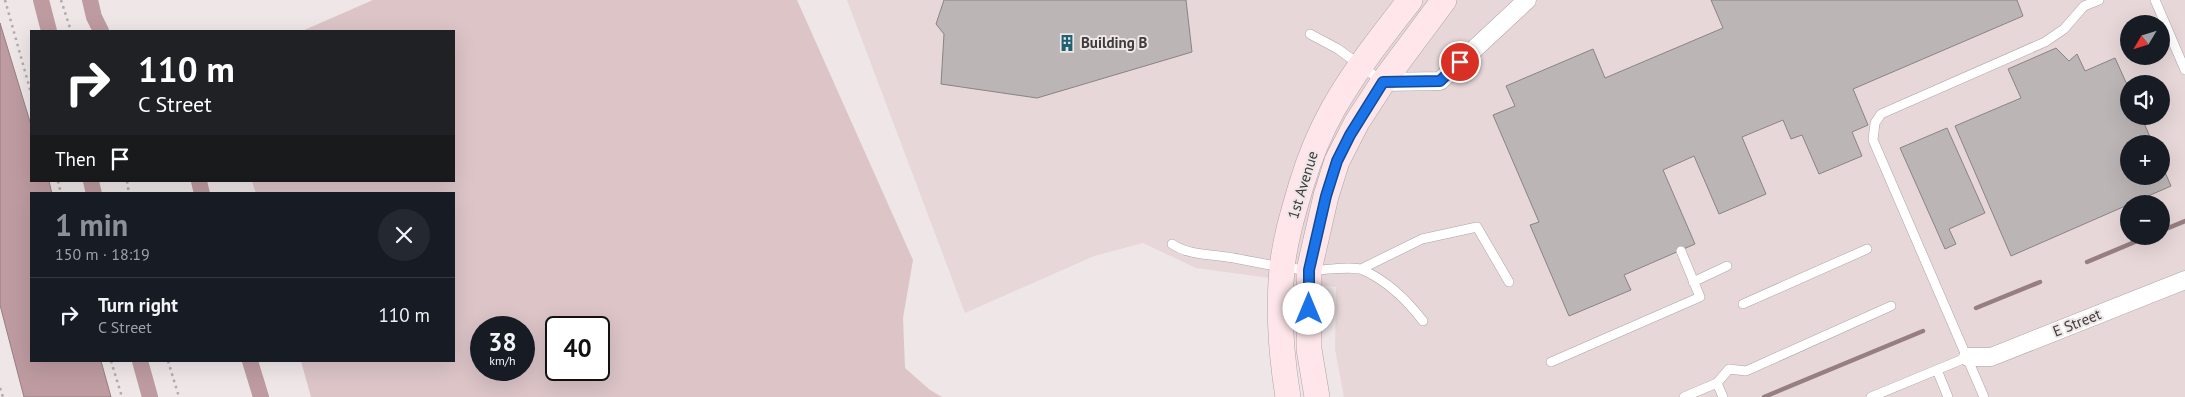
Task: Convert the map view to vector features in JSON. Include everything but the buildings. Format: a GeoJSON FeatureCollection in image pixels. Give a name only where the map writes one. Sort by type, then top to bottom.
{"type":"FeatureCollection","features":[{"type":"Feature","properties":{"kind":"street","name":"1st Avenue"},"geometry":{"type":"LineString","coordinates":[[1288,397],[1282,350],[1280,308],[1282,267],[1291,223],[1312,151],[1333,109],[1360,66],[1410,0]]}},
{"type":"Feature","properties":{"kind":"street","name":"1st Avenue"},"geometry":{"type":"LineString","coordinates":[[1317,397],[1309,349],[1309,270],[1319,221],[1337,161],[1357,122],[1383,82],[1444,0]]}},
{"type":"Feature","properties":{"kind":"street"},"geometry":{"type":"LineString","coordinates":[[1383,82],[1440,81],[1527,0]]}},
{"type":"Feature","properties":{"kind":"street","name":"E Street"},"geometry":{"type":"LineString","coordinates":[[1968,357],[1991,357],[2185,280]]}},
{"type":"Feature","properties":{"kind":"lane"},"geometry":{"type":"LineString","coordinates":[[1984,397],[1873,140],[1875,123],[1880,114],[2045,42],[2064,29],[2084,6],[2099,0]]}},
{"type":"Feature","properties":{"kind":"lane"},"geometry":{"type":"LineString","coordinates":[[2155,0],[2185,70]]}},
{"type":"Feature","properties":{"kind":"lane"},"geometry":{"type":"LineString","coordinates":[[1310,34],[1338,50],[1383,82]]}},
{"type":"Feature","properties":{"kind":"lane"},"geometry":{"type":"LineString","coordinates":[[1172,244],[1186,251],[1282,267],[1309,270],[1361,269],[1422,239],[1477,228],[1509,282]]}},
{"type":"Feature","properties":{"kind":"lane"},"geometry":{"type":"LineString","coordinates":[[1743,304],[1867,249]]}},
{"type":"Feature","properties":{"kind":"lane"},"geometry":{"type":"LineString","coordinates":[[1551,362],[1700,298],[1681,250]]}},
{"type":"Feature","properties":{"kind":"lane"},"geometry":{"type":"LineString","coordinates":[[1693,282],[1727,266]]}},
{"type":"Feature","properties":{"kind":"lane"},"geometry":{"type":"LineString","coordinates":[[1361,269],[1383,282],[1407,300],[1423,321]]}},
{"type":"Feature","properties":{"kind":"lane"},"geometry":{"type":"LineString","coordinates":[[1684,397],[1717,383],[1729,369],[1746,371],[1891,306]]}},
{"type":"Feature","properties":{"kind":"lane"},"geometry":{"type":"LineString","coordinates":[[1872,397],[1968,357]]}},
{"type":"Feature","properties":{"kind":"lane"},"geometry":{"type":"LineString","coordinates":[[1937,370],[1948,397]]}},
{"type":"Feature","properties":{"kind":"lane"},"geometry":{"type":"LineString","coordinates":[[1717,383],[1723,397]]}},
{"type":"Feature","properties":{"kind":"path"},"geometry":{"type":"LineString","coordinates":[[5,0],[30,89]]}},
{"type":"Feature","properties":{"kind":"path"},"geometry":{"type":"LineString","coordinates":[[62,0],[71,30]]}},
{"type":"Feature","properties":{"kind":"path"},"geometry":{"type":"LineString","coordinates":[[111,362],[122,397]]}},
{"type":"Feature","properties":{"kind":"path"},"geometry":{"type":"LineString","coordinates":[[168,362],[179,397]]}},
{"type":"Feature","properties":{"kind":"path"},"geometry":{"type":"LineString","coordinates":[[0,388],[3,397]]}},
{"type":"Feature","properties":{"kind":"shaded area"},"geometry":{"type":"Polygon","coordinates":[[[373,0],[797,0],[913,260],[903,318],[905,368],[930,390],[942,397],[311,397],[301,362],[455,362],[455,192],[255,192],[252,182],[455,182],[455,30],[304,30],[373,0]]]}},
{"type":"Feature","properties":{"kind":"shaded area"},"geometry":{"type":"Polygon","coordinates":[[[847,0],[2185,0],[2185,397],[1344,397],[1335,349],[1336,287],[1196,268],[1143,243],[1094,256],[965,313],[847,0]]]}},
{"type":"Feature","properties":{"kind":"shaded area"},"geometry":{"type":"Polygon","coordinates":[[[0,23],[30,122],[30,182],[49,182],[52,192],[30,192],[30,362],[101,362],[111,397],[24,397],[0,305],[0,23]]]}},
{"type":"Feature","properties":{"kind":"waterway"},"geometry":{"type":"LineString","coordinates":[[41,0],[49,30]]}},
{"type":"Feature","properties":{"kind":"waterway"},"geometry":{"type":"LineString","coordinates":[[90,0],[94,17],[100,30]]}},
{"type":"Feature","properties":{"kind":"waterway"},"geometry":{"type":"LineString","coordinates":[[91,182],[94,192]]}},
{"type":"Feature","properties":{"kind":"waterway"},"geometry":{"type":"LineString","coordinates":[[199,182],[202,192]]}},
{"type":"Feature","properties":{"kind":"waterway"},"geometry":{"type":"LineString","coordinates":[[2170,227],[2185,221]]}},
{"type":"Feature","properties":{"kind":"waterway"},"geometry":{"type":"LineString","coordinates":[[2087,262],[2128,245]]}},
{"type":"Feature","properties":{"kind":"waterway"},"geometry":{"type":"LineString","coordinates":[[1976,308],[2040,282]]}},
{"type":"Feature","properties":{"kind":"waterway"},"geometry":{"type":"LineString","coordinates":[[1764,397],[1923,331]]}},
{"type":"Feature","properties":{"kind":"waterway"},"geometry":{"type":"LineString","coordinates":[[140,362],[150,397]]}},
{"type":"Feature","properties":{"kind":"waterway"},"geometry":{"type":"LineString","coordinates":[[250,362],[261,397]]}},
{"type":"Feature","properties":{"kind":"place","name":"Building B"},"geometry":{"type":"Point","coordinates":[1067,43]}},
{"type":"Feature","properties":{"kind":"route"},"geometry":{"type":"LineString","coordinates":[[1309,309],[1309,270],[1317,229],[1337,161],[1357,122],[1383,82],[1440,81],[1460,62]]}}]}
